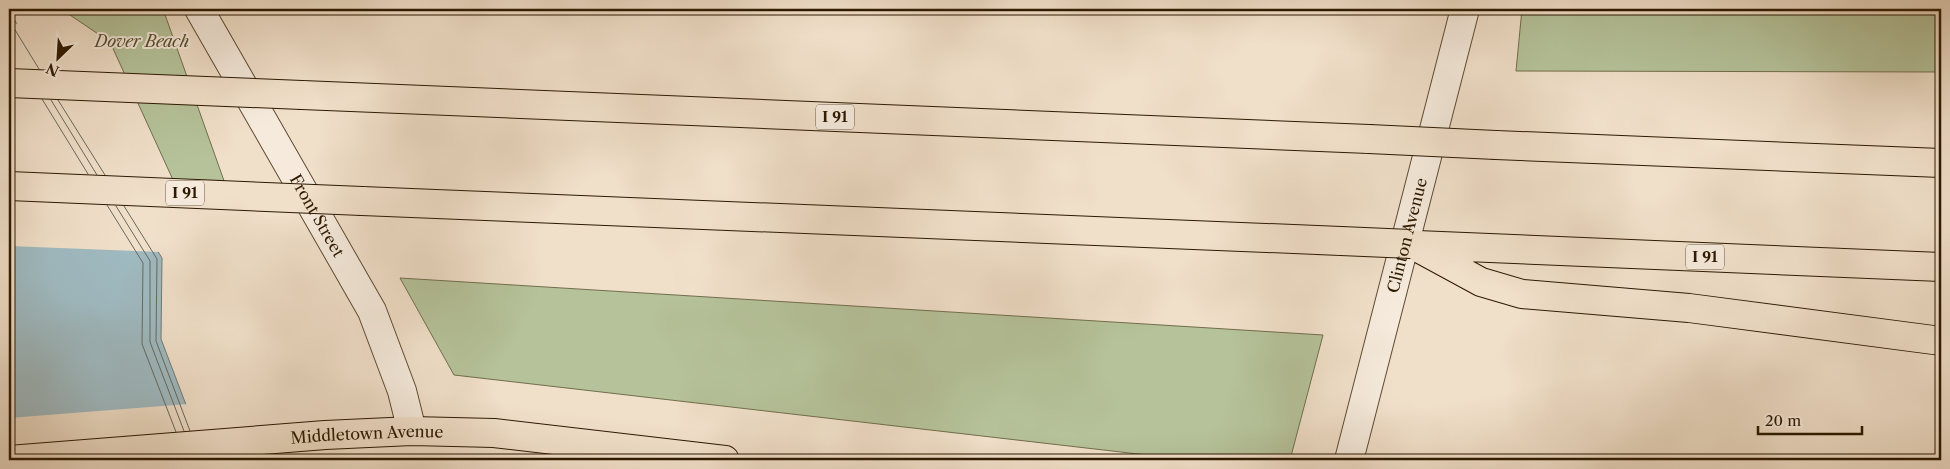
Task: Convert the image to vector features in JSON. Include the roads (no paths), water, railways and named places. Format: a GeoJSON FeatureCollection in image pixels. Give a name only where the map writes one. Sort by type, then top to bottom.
{"type":"FeatureCollection","features":[{"type":"Feature","properties":{"kind":"main road","name":"I 91"},"geometry":{"type":"LineString","coordinates":[[9,83],[1369,140],[1939,161]]}},
{"type":"Feature","properties":{"kind":"main road","name":"I 91"},"geometry":{"type":"LineString","coordinates":[[9,186],[1941,266]]}},
{"type":"Feature","properties":{"kind":"main road"},"geometry":{"type":"LineString","coordinates":[[1411,244],[1462,273],[1501,290],[1522,294],[1698,309],[1941,341]]}},
{"type":"Feature","properties":{"kind":"main road","name":"Middletown Avenue"},"geometry":{"type":"LineString","coordinates":[[9,460],[325,435],[412,431],[494,433],[725,460]]}},
{"type":"Feature","properties":{"kind":"street","name":"Front Street"},"geometry":{"type":"LineString","coordinates":[[199,9],[372,311],[402,391],[412,431]]}},
{"type":"Feature","properties":{"kind":"street","name":"Clinton Avenue"},"geometry":{"type":"LineString","coordinates":[[1349,460],[1466,9]]}},
{"type":"Feature","properties":{"kind":"water"},"geometry":{"type":"Polygon","coordinates":[[[9,11],[162,258],[161,339],[207,460],[9,460],[9,11]]]}},
{"type":"Feature","properties":{"kind":"park label","name":"Dover Beach"},"geometry":{"type":"Point","coordinates":[142,41]}}]}
